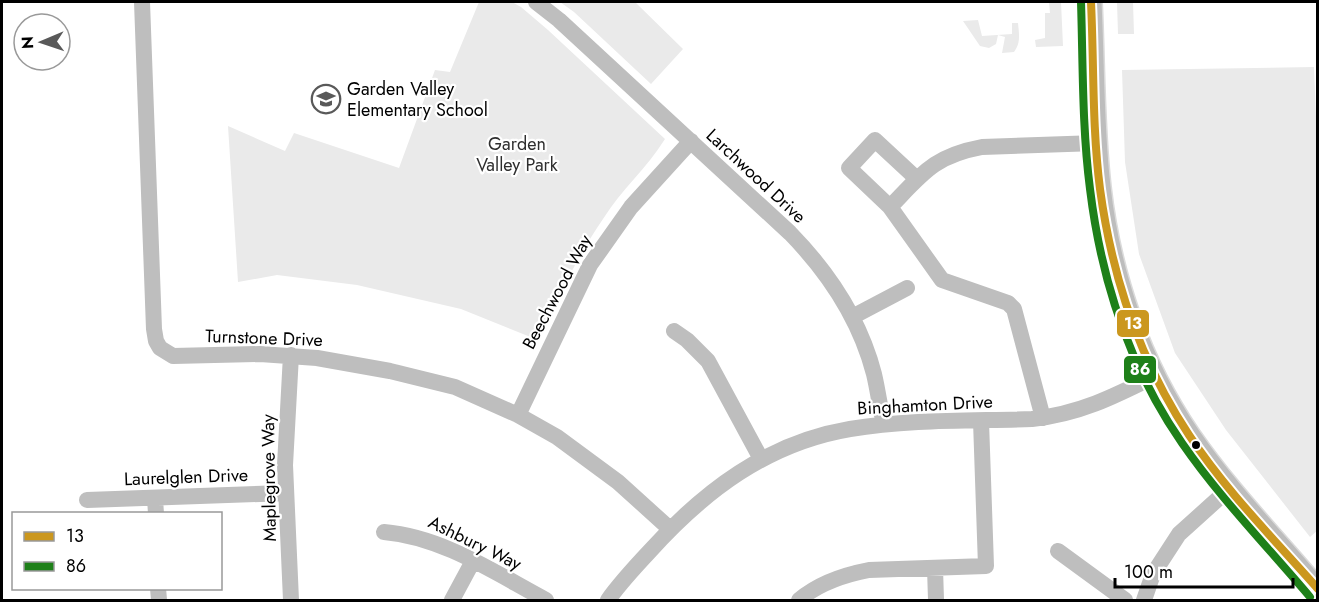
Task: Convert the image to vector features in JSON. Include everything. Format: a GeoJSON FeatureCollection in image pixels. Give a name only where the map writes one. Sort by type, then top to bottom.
{"type":"FeatureCollection","features":[{"type":"Feature","properties":{"kind":"main road"},"geometry":{"type":"LineString","coordinates":[[1092,2],[1100,186],[1106,232],[1128,313],[1155,376],[1191,437],[1313,593]]}},
{"type":"Feature","properties":{"kind":"street","name":"Turnstone Drive"},"geometry":{"type":"LineString","coordinates":[[142,2],[156,341],[160,348],[173,356],[291,355],[361,364],[455,387],[518,415],[557,437],[588,458],[670,529]]}},
{"type":"Feature","properties":{"kind":"street","name":"Larchwood Drive"},"geometry":{"type":"LineString","coordinates":[[536,2],[560,20],[807,250],[837,291],[865,345],[874,374],[884,424]]}},
{"type":"Feature","properties":{"kind":"street"},"geometry":{"type":"LineString","coordinates":[[917,180],[875,140],[849,168],[890,207],[942,280],[1008,303],[1014,309],[1043,418]]}},
{"type":"Feature","properties":{"kind":"street","name":"Beechwood Way"},"geometry":{"type":"LineString","coordinates":[[518,415],[572,300],[595,257],[631,207],[691,141]]}},
{"type":"Feature","properties":{"kind":"street"},"geometry":{"type":"LineString","coordinates":[[890,207],[930,166],[967,150],[982,147],[1097,143]]}},
{"type":"Feature","properties":{"kind":"street"},"geometry":{"type":"LineString","coordinates":[[852,317],[907,288]]}},
{"type":"Feature","properties":{"kind":"street"},"geometry":{"type":"LineString","coordinates":[[674,331],[687,340],[708,361],[761,459]]}},
{"type":"Feature","properties":{"kind":"street","name":"Maplegrove Way"},"geometry":{"type":"LineString","coordinates":[[291,355],[286,429],[286,493],[291,600]]}},
{"type":"Feature","properties":{"kind":"street","name":"Binghamton Drive"},"geometry":{"type":"LineString","coordinates":[[608,600],[670,529],[705,496],[732,476],[761,459],[815,437],[848,429],[884,424],[1043,418],[1088,407],[1155,376]]}},
{"type":"Feature","properties":{"kind":"street"},"geometry":{"type":"LineString","coordinates":[[799,600],[817,587],[869,570],[986,566],[981,421]]}},
{"type":"Feature","properties":{"kind":"street"},"geometry":{"type":"LineString","coordinates":[[1144,600],[1153,574],[1179,534],[1230,488]]}},
{"type":"Feature","properties":{"kind":"street","name":"Laurelglen Drive"},"geometry":{"type":"LineString","coordinates":[[87,500],[155,506],[286,493]]}},
{"type":"Feature","properties":{"kind":"street","name":"Ashbury Way"},"geometry":{"type":"LineString","coordinates":[[384,532],[421,538],[441,545],[546,600]]}},
{"type":"Feature","properties":{"kind":"street"},"geometry":{"type":"LineString","coordinates":[[1058,551],[1125,600]]}},
{"type":"Feature","properties":{"kind":"street"},"geometry":{"type":"LineString","coordinates":[[452,600],[473,561]]}},
{"type":"Feature","properties":{"kind":"street"},"geometry":{"type":"LineString","coordinates":[[935,568],[936,600]]}},
{"type":"Feature","properties":{"kind":"green space","name":"Garden Valley Park"},"geometry":{"type":"Polygon","coordinates":[[[479,2],[512,2],[521,7],[665,139],[610,208],[594,233],[568,278],[538,340],[461,309],[357,285],[277,275],[238,282],[228,126],[285,151],[294,133],[399,168],[435,70],[450,72],[479,2]]]}},
{"type":"Feature","properties":{"kind":"green space"},"geometry":{"type":"Polygon","coordinates":[[[560,2],[635,2],[683,49],[651,84],[574,12],[560,2]]]}},
{"type":"Feature","properties":{"kind":"green space"},"geometry":{"type":"Polygon","coordinates":[[[1049,2],[1061,2],[1063,46],[1036,47],[1035,40],[1045,38],[1045,13],[1050,13],[1049,2]]]}},
{"type":"Feature","properties":{"kind":"green space"},"geometry":{"type":"Polygon","coordinates":[[[1117,2],[1133,2],[1134,34],[1118,34],[1117,2]]]}},
{"type":"Feature","properties":{"kind":"green space"},"geometry":{"type":"Polygon","coordinates":[[[978,20],[982,36],[1012,34],[1012,23],[1018,23],[1019,42],[1014,52],[1002,53],[1005,37],[998,35],[996,44],[989,48],[980,46],[963,21],[978,20]]]}},
{"type":"Feature","properties":{"kind":"green space"},"geometry":{"type":"Polygon","coordinates":[[[1314,67],[1318,167],[1318,530],[1310,537],[1226,430],[1175,353],[1139,254],[1125,162],[1122,70],[1314,67]]]}},
{"type":"Feature","properties":{"kind":"transit line","name":"86"},"geometry":{"type":"LineString","coordinates":[[1081,2],[1087,166],[1102,256],[1121,322],[1147,384],[1182,443],[1228,502],[1310,597]]}},
{"type":"Feature","properties":{"kind":"transit line","name":"13"},"geometry":{"type":"LineString","coordinates":[[1091,2],[1094,119],[1100,189],[1112,254],[1142,348],[1172,407],[1203,456],[1234,495],[1318,589]]}},
{"type":"Feature","properties":{"kind":"place","name":"Garden Valley Elementary School"},"geometry":{"type":"Point","coordinates":[326,99]}}]}
